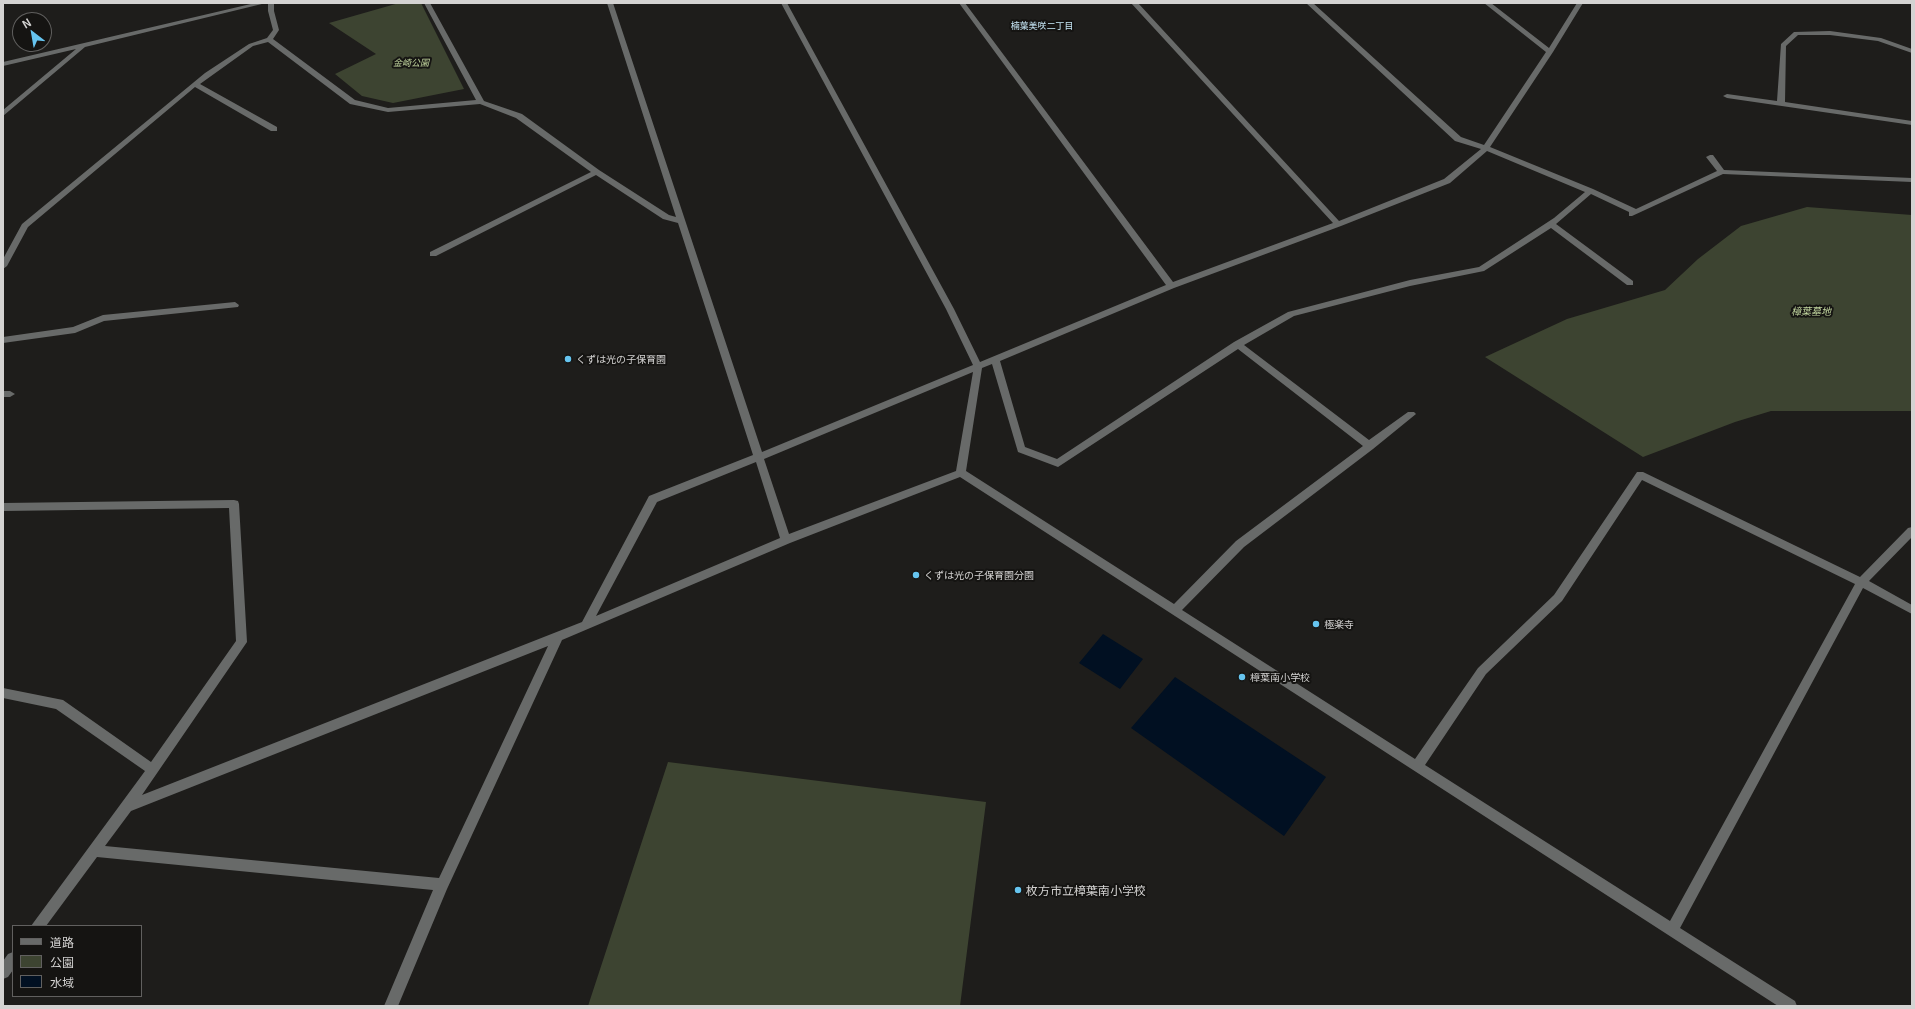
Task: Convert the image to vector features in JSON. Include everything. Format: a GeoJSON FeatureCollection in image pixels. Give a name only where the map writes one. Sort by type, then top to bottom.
{"type":"FeatureCollection","features":[{"type":"Feature","properties":{"kind":"street"},"geometry":{"type":"LineString","coordinates":[[3,64],[263,3]]}},
{"type":"Feature","properties":{"kind":"street"},"geometry":{"type":"LineString","coordinates":[[3,266],[25,226],[207,74],[251,45],[269,39],[276,30],[271,11],[271,3]]}},
{"type":"Feature","properties":{"kind":"street"},"geometry":{"type":"LineString","coordinates":[[426,3],[481,102]]}},
{"type":"Feature","properties":{"kind":"street"},"geometry":{"type":"LineString","coordinates":[[610,3],[786,540]]}},
{"type":"Feature","properties":{"kind":"street"},"geometry":{"type":"LineString","coordinates":[[784,3],[950,309],[978,366],[961,473]]}},
{"type":"Feature","properties":{"kind":"street"},"geometry":{"type":"LineString","coordinates":[[962,3],[1172,286]]}},
{"type":"Feature","properties":{"kind":"street"},"geometry":{"type":"LineString","coordinates":[[1134,3],[1338,224]]}},
{"type":"Feature","properties":{"kind":"street"},"geometry":{"type":"LineString","coordinates":[[1309,3],[1458,139],[1486,148],[1590,191],[1633,213],[1722,172],[1912,180]]}},
{"type":"Feature","properties":{"kind":"street"},"geometry":{"type":"LineString","coordinates":[[1486,3],[1550,52]]}},
{"type":"Feature","properties":{"kind":"street"},"geometry":{"type":"LineString","coordinates":[[586,625],[653,499],[759,458],[1172,286],[1338,224],[1447,180],[1486,148],[1550,52],[1580,3]]}},
{"type":"Feature","properties":{"kind":"street"},"geometry":{"type":"LineString","coordinates":[[1781,103],[1783,45],[1796,33],[1830,32],[1879,39],[1912,50]]}},
{"type":"Feature","properties":{"kind":"street"},"geometry":{"type":"LineString","coordinates":[[269,39],[353,102],[388,110],[481,102],[519,116],[596,172],[666,217],[681,221]]}},
{"type":"Feature","properties":{"kind":"street"},"geometry":{"type":"LineString","coordinates":[[3,114],[84,45]]}},
{"type":"Feature","properties":{"kind":"street"},"geometry":{"type":"LineString","coordinates":[[195,84],[274,129]]}},
{"type":"Feature","properties":{"kind":"street"},"geometry":{"type":"LineString","coordinates":[[1727,96],[1912,123]]}},
{"type":"Feature","properties":{"kind":"street"},"geometry":{"type":"LineString","coordinates":[[1710,157],[1722,172]]}},
{"type":"Feature","properties":{"kind":"street"},"geometry":{"type":"LineString","coordinates":[[433,254],[596,172]]}},
{"type":"Feature","properties":{"kind":"street"},"geometry":{"type":"LineString","coordinates":[[995,359],[1021,449],[1058,463],[1237,344],[1291,314],[1410,283],[1481,269],[1551,224],[1590,191]]}},
{"type":"Feature","properties":{"kind":"street"},"geometry":{"type":"LineString","coordinates":[[1551,224],[1630,283]]}},
{"type":"Feature","properties":{"kind":"street"},"geometry":{"type":"LineString","coordinates":[[3,340],[75,330],[103,318],[235,305]]}},
{"type":"Feature","properties":{"kind":"street"},"geometry":{"type":"LineString","coordinates":[[1237,344],[1370,446]]}},
{"type":"Feature","properties":{"kind":"street"},"geometry":{"type":"LineString","coordinates":[[1175,610],[1240,544],[1411,414]]}},
{"type":"Feature","properties":{"kind":"street"},"geometry":{"type":"LineString","coordinates":[[127,807],[558,637],[786,540],[961,473]]}},
{"type":"Feature","properties":{"kind":"street"},"geometry":{"type":"LineString","coordinates":[[961,473],[1790,1006]]}},
{"type":"Feature","properties":{"kind":"street"},"geometry":{"type":"LineString","coordinates":[[1417,766],[1482,671],[1558,598],[1640,474],[1861,582],[1912,610]]}},
{"type":"Feature","properties":{"kind":"street"},"geometry":{"type":"LineString","coordinates":[[3,507],[234,504],[242,642],[127,807],[39,925]]}},
{"type":"Feature","properties":{"kind":"street"},"geometry":{"type":"LineString","coordinates":[[1672,930],[1861,582],[1912,531]]}},
{"type":"Feature","properties":{"kind":"street"},"geometry":{"type":"LineString","coordinates":[[391,1006],[442,884],[558,637]]}},
{"type":"Feature","properties":{"kind":"street"},"geometry":{"type":"LineString","coordinates":[[3,692],[59,704],[153,770]]}},
{"type":"Feature","properties":{"kind":"street"},"geometry":{"type":"LineString","coordinates":[[94,852],[442,884]]}},
{"type":"Feature","properties":{"kind":"street"},"geometry":{"type":"LineString","coordinates":[[3,972],[12,960]]}},
{"type":"Feature","properties":{"kind":"green space","name":"金崎公園"},"geometry":{"type":"Polygon","coordinates":[[[399,3],[421,3],[464,89],[393,103],[362,96],[335,74],[376,54],[329,23],[399,3]]]}},
{"type":"Feature","properties":{"kind":"green space","name":"樟葉墓地"},"geometry":{"type":"Polygon","coordinates":[[[1807,207],[1912,215],[1912,411],[1771,411],[1735,422],[1643,457],[1485,357],[1567,319],[1665,290],[1698,259],[1741,226],[1807,207]]]}},
{"type":"Feature","properties":{"kind":"green space"},"geometry":{"type":"Polygon","coordinates":[[[668,762],[986,802],[960,1006],[588,1006],[668,762]]]}},
{"type":"Feature","properties":{"kind":"water"},"geometry":{"type":"Polygon","coordinates":[[[1103,634],[1143,659],[1120,689],[1079,663],[1103,634]]]}},
{"type":"Feature","properties":{"kind":"water"},"geometry":{"type":"Polygon","coordinates":[[[1175,677],[1326,777],[1284,836],[1131,728],[1175,677]]]}},
{"type":"Feature","properties":{"kind":"place","name":"くずは光の子保育園"},"geometry":{"type":"Point","coordinates":[568,359]}},
{"type":"Feature","properties":{"kind":"place","name":"くずは光の子保育園分園"},"geometry":{"type":"Point","coordinates":[916,575]}},
{"type":"Feature","properties":{"kind":"place","name":"極楽寺"},"geometry":{"type":"Point","coordinates":[1316,624]}},
{"type":"Feature","properties":{"kind":"place","name":"樟葉南小学校"},"geometry":{"type":"Point","coordinates":[1242,677]}},
{"type":"Feature","properties":{"kind":"place","name":"枚方市立樟葉南小学校"},"geometry":{"type":"Point","coordinates":[1018,890]}},
{"type":"Feature","properties":{"kind":"district","name":"楠葉美咲二丁目"},"geometry":{"type":"Point","coordinates":[1042,26]}}]}
